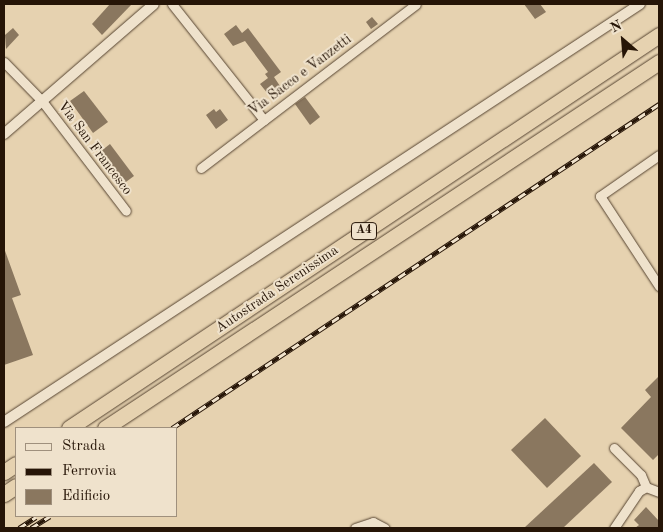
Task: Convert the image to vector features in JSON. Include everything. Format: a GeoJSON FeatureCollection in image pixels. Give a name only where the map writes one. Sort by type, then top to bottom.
{"type":"FeatureCollection","features":[{"type":"Feature","properties":{"kind":"highway","name":"Autostrada Serenissima"},"geometry":{"type":"LineString","coordinates":[[71,427],[659,35]]}},
{"type":"Feature","properties":{"kind":"highway","name":"Autostrada Serenissima"},"geometry":{"type":"LineString","coordinates":[[107,427],[659,62]]}},
{"type":"Feature","properties":{"kind":"highway"},"geometry":{"type":"LineString","coordinates":[[4,472],[15,465]]}},
{"type":"Feature","properties":{"kind":"highway"},"geometry":{"type":"LineString","coordinates":[[4,494],[15,487]]}},
{"type":"Feature","properties":{"kind":"street"},"geometry":{"type":"LineString","coordinates":[[4,134],[154,4]]}},
{"type":"Feature","properties":{"kind":"street"},"geometry":{"type":"LineString","coordinates":[[172,4],[264,120]]}},
{"type":"Feature","properties":{"kind":"street","name":"Via Sacco e Vanzetti"},"geometry":{"type":"LineString","coordinates":[[201,168],[416,4]]}},
{"type":"Feature","properties":{"kind":"street"},"geometry":{"type":"LineString","coordinates":[[4,422],[74,378],[640,4]]}},
{"type":"Feature","properties":{"kind":"street","name":"Via San Francesco"},"geometry":{"type":"LineString","coordinates":[[4,62],[42,101],[126,211]]}},
{"type":"Feature","properties":{"kind":"street"},"geometry":{"type":"LineString","coordinates":[[659,154],[600,196],[659,286]]}},
{"type":"Feature","properties":{"kind":"street"},"geometry":{"type":"LineString","coordinates":[[614,448],[641,475],[646,487],[659,492]]}},
{"type":"Feature","properties":{"kind":"street"},"geometry":{"type":"LineString","coordinates":[[614,528],[639,491],[646,487]]}},
{"type":"Feature","properties":{"kind":"street"},"geometry":{"type":"LineString","coordinates":[[355,528],[373,522],[385,528]]}},
{"type":"Feature","properties":{"kind":"building"},"geometry":{"type":"Polygon","coordinates":[[[110,4],[132,4],[102,35],[92,24],[110,4]]]}},
{"type":"Feature","properties":{"kind":"building"},"geometry":{"type":"Polygon","coordinates":[[[524,4],[540,4],[546,12],[535,19],[524,4]]]}},
{"type":"Feature","properties":{"kind":"building"},"geometry":{"type":"Polygon","coordinates":[[[372,17],[378,24],[371,29],[366,22],[372,17]]]}},
{"type":"Feature","properties":{"kind":"building"},"geometry":{"type":"Polygon","coordinates":[[[236,25],[242,33],[248,28],[281,72],[274,77],[280,86],[268,94],[260,84],[268,78],[265,74],[268,72],[245,41],[233,46],[224,34],[236,25]]]}},
{"type":"Feature","properties":{"kind":"building"},"geometry":{"type":"Polygon","coordinates":[[[13,28],[19,35],[6,49],[5,35],[13,28]]]}},
{"type":"Feature","properties":{"kind":"building"},"geometry":{"type":"Polygon","coordinates":[[[84,91],[108,122],[93,133],[70,101],[84,91]]]}},
{"type":"Feature","properties":{"kind":"building"},"geometry":{"type":"Polygon","coordinates":[[[305,97],[320,117],[310,125],[295,104],[305,97]]]}},
{"type":"Feature","properties":{"kind":"building"},"geometry":{"type":"Polygon","coordinates":[[[214,109],[216,112],[220,109],[228,120],[216,129],[206,115],[214,109]]]}},
{"type":"Feature","properties":{"kind":"building"},"geometry":{"type":"Polygon","coordinates":[[[110,144],[134,176],[119,187],[96,155],[110,144]]]}},
{"type":"Feature","properties":{"kind":"building"},"geometry":{"type":"Polygon","coordinates":[[[4,248],[21,295],[12,298],[33,355],[4,365],[4,248]]]}},
{"type":"Feature","properties":{"kind":"building"},"geometry":{"type":"Polygon","coordinates":[[[659,376],[659,454],[653,460],[621,428],[651,397],[645,390],[659,376]]]}},
{"type":"Feature","properties":{"kind":"building"},"geometry":{"type":"Polygon","coordinates":[[[545,418],[581,456],[547,488],[511,450],[545,418]]]}},
{"type":"Feature","properties":{"kind":"building"},"geometry":{"type":"Polygon","coordinates":[[[594,463],[612,482],[563,528],[524,528],[594,463]]]}},
{"type":"Feature","properties":{"kind":"building"},"geometry":{"type":"Polygon","coordinates":[[[646,507],[659,521],[659,528],[635,528],[639,525],[634,520],[646,507]]]}},
{"type":"Feature","properties":{"kind":"railway"},"geometry":{"type":"LineString","coordinates":[[174,427],[659,104]]}},
{"type":"Feature","properties":{"kind":"railway"},"geometry":{"type":"LineString","coordinates":[[19,528],[36,517]]}},
{"type":"Feature","properties":{"kind":"railway"},"geometry":{"type":"LineString","coordinates":[[31,528],[48,517]]}}]}
